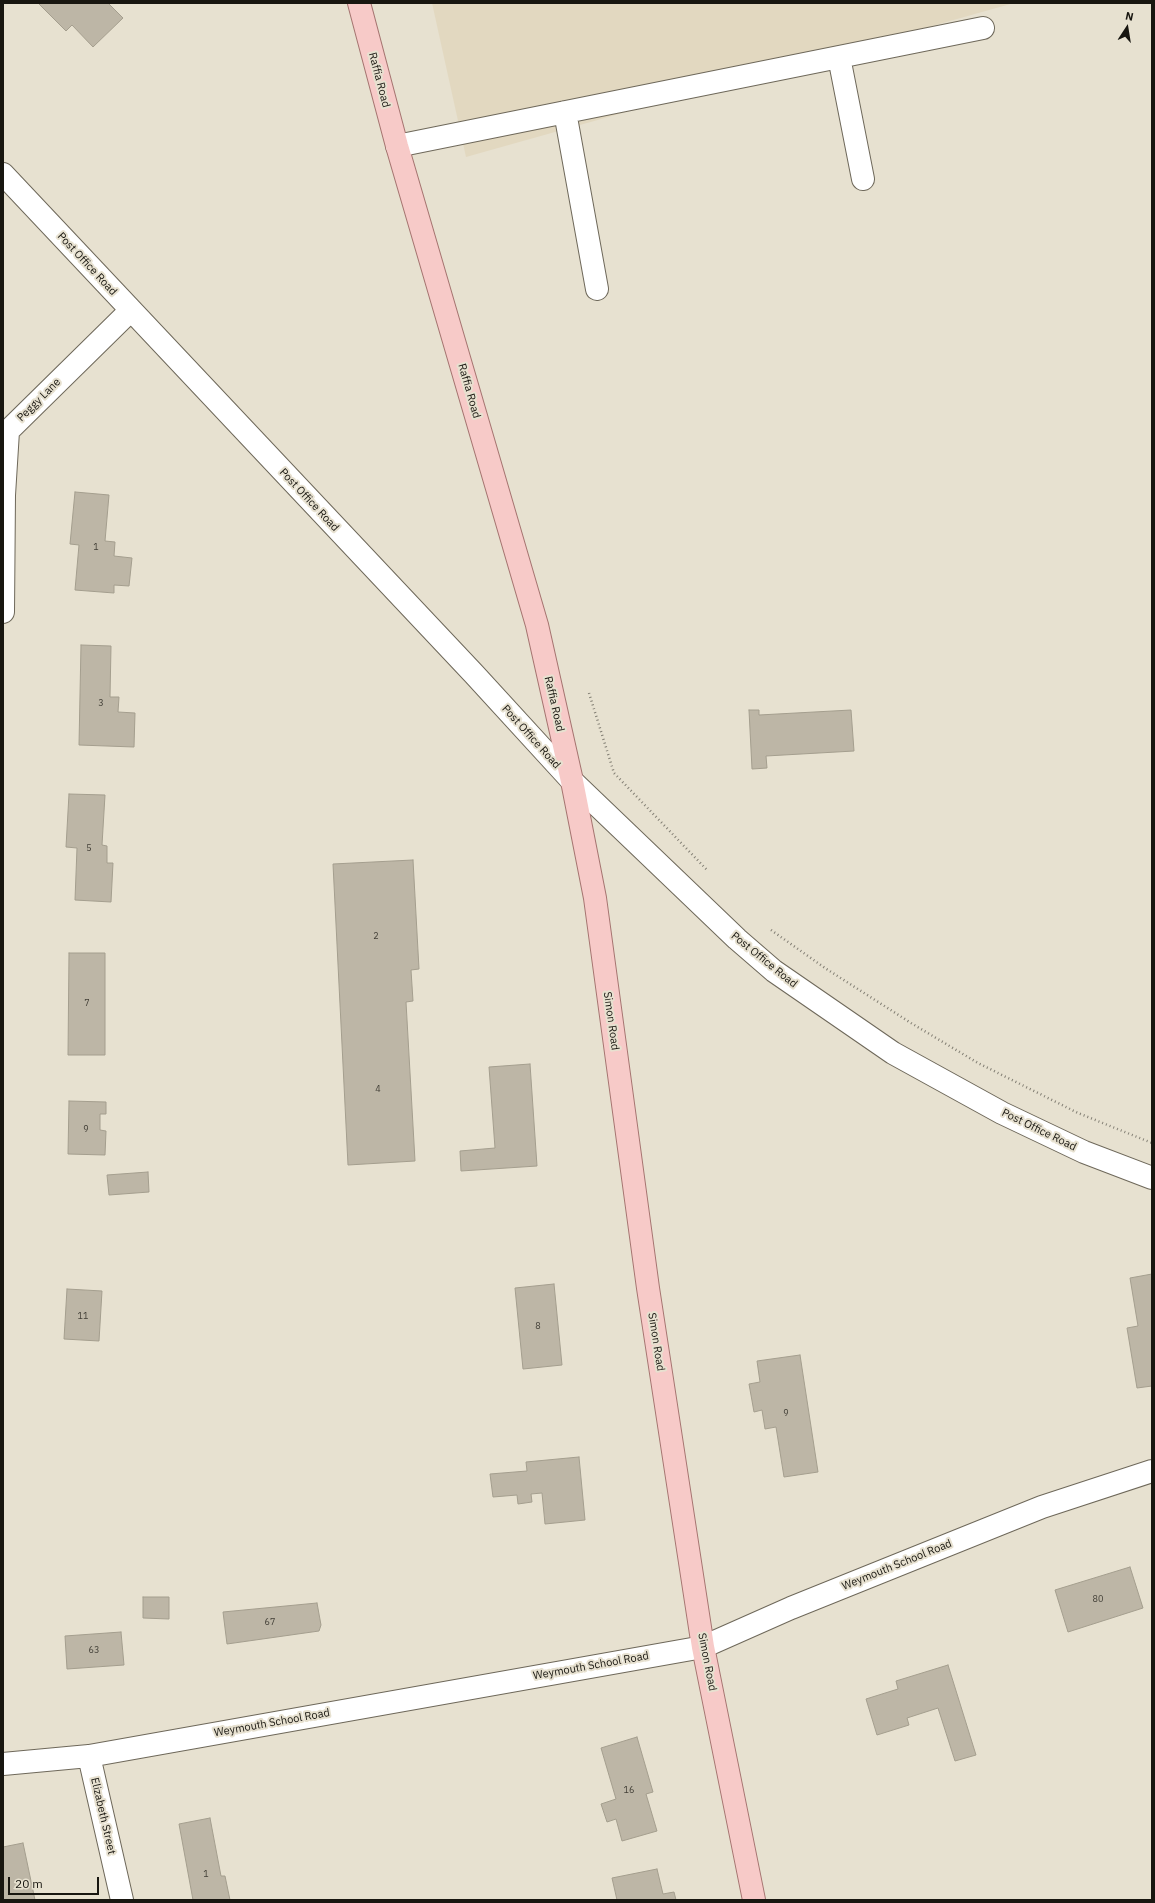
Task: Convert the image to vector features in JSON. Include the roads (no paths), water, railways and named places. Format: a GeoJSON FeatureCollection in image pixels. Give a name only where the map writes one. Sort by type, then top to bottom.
{"type":"FeatureCollection","features":[{"type":"Feature","properties":{"kind":"main road","name":"Raffia Road"},"geometry":{"type":"LineString","coordinates":[[359,3],[397,146],[537,625],[572,781]]}},
{"type":"Feature","properties":{"kind":"main road","name":"Simon Road"},"geometry":{"type":"LineString","coordinates":[[572,781],[595,898],[648,1288],[703,1647],[754,1900]]}},
{"type":"Feature","properties":{"kind":"street"},"geometry":{"type":"LineString","coordinates":[[397,146],[983,28]]}},
{"type":"Feature","properties":{"kind":"street"},"geometry":{"type":"LineString","coordinates":[[839,57],[862,179]]}},
{"type":"Feature","properties":{"kind":"street"},"geometry":{"type":"LineString","coordinates":[[565,112],[596,289]]}},
{"type":"Feature","properties":{"kind":"street","name":"Post Office Road"},"geometry":{"type":"LineString","coordinates":[[3,174],[474,674],[572,781],[737,939],[774,971],[893,1053],[1002,1113],[1084,1152],[1152,1178]]}},
{"type":"Feature","properties":{"kind":"street","name":"Peggy Lane"},"geometry":{"type":"LineString","coordinates":[[3,612],[6,430],[131,310]]}},
{"type":"Feature","properties":{"kind":"street","name":"Weymouth School Road"},"geometry":{"type":"LineString","coordinates":[[3,1764],[89,1756],[703,1647],[791,1608],[1042,1506],[1152,1471]]}},
{"type":"Feature","properties":{"kind":"street","name":"Elizabeth Street"},"geometry":{"type":"LineString","coordinates":[[89,1756],[122,1900]]}}]}
